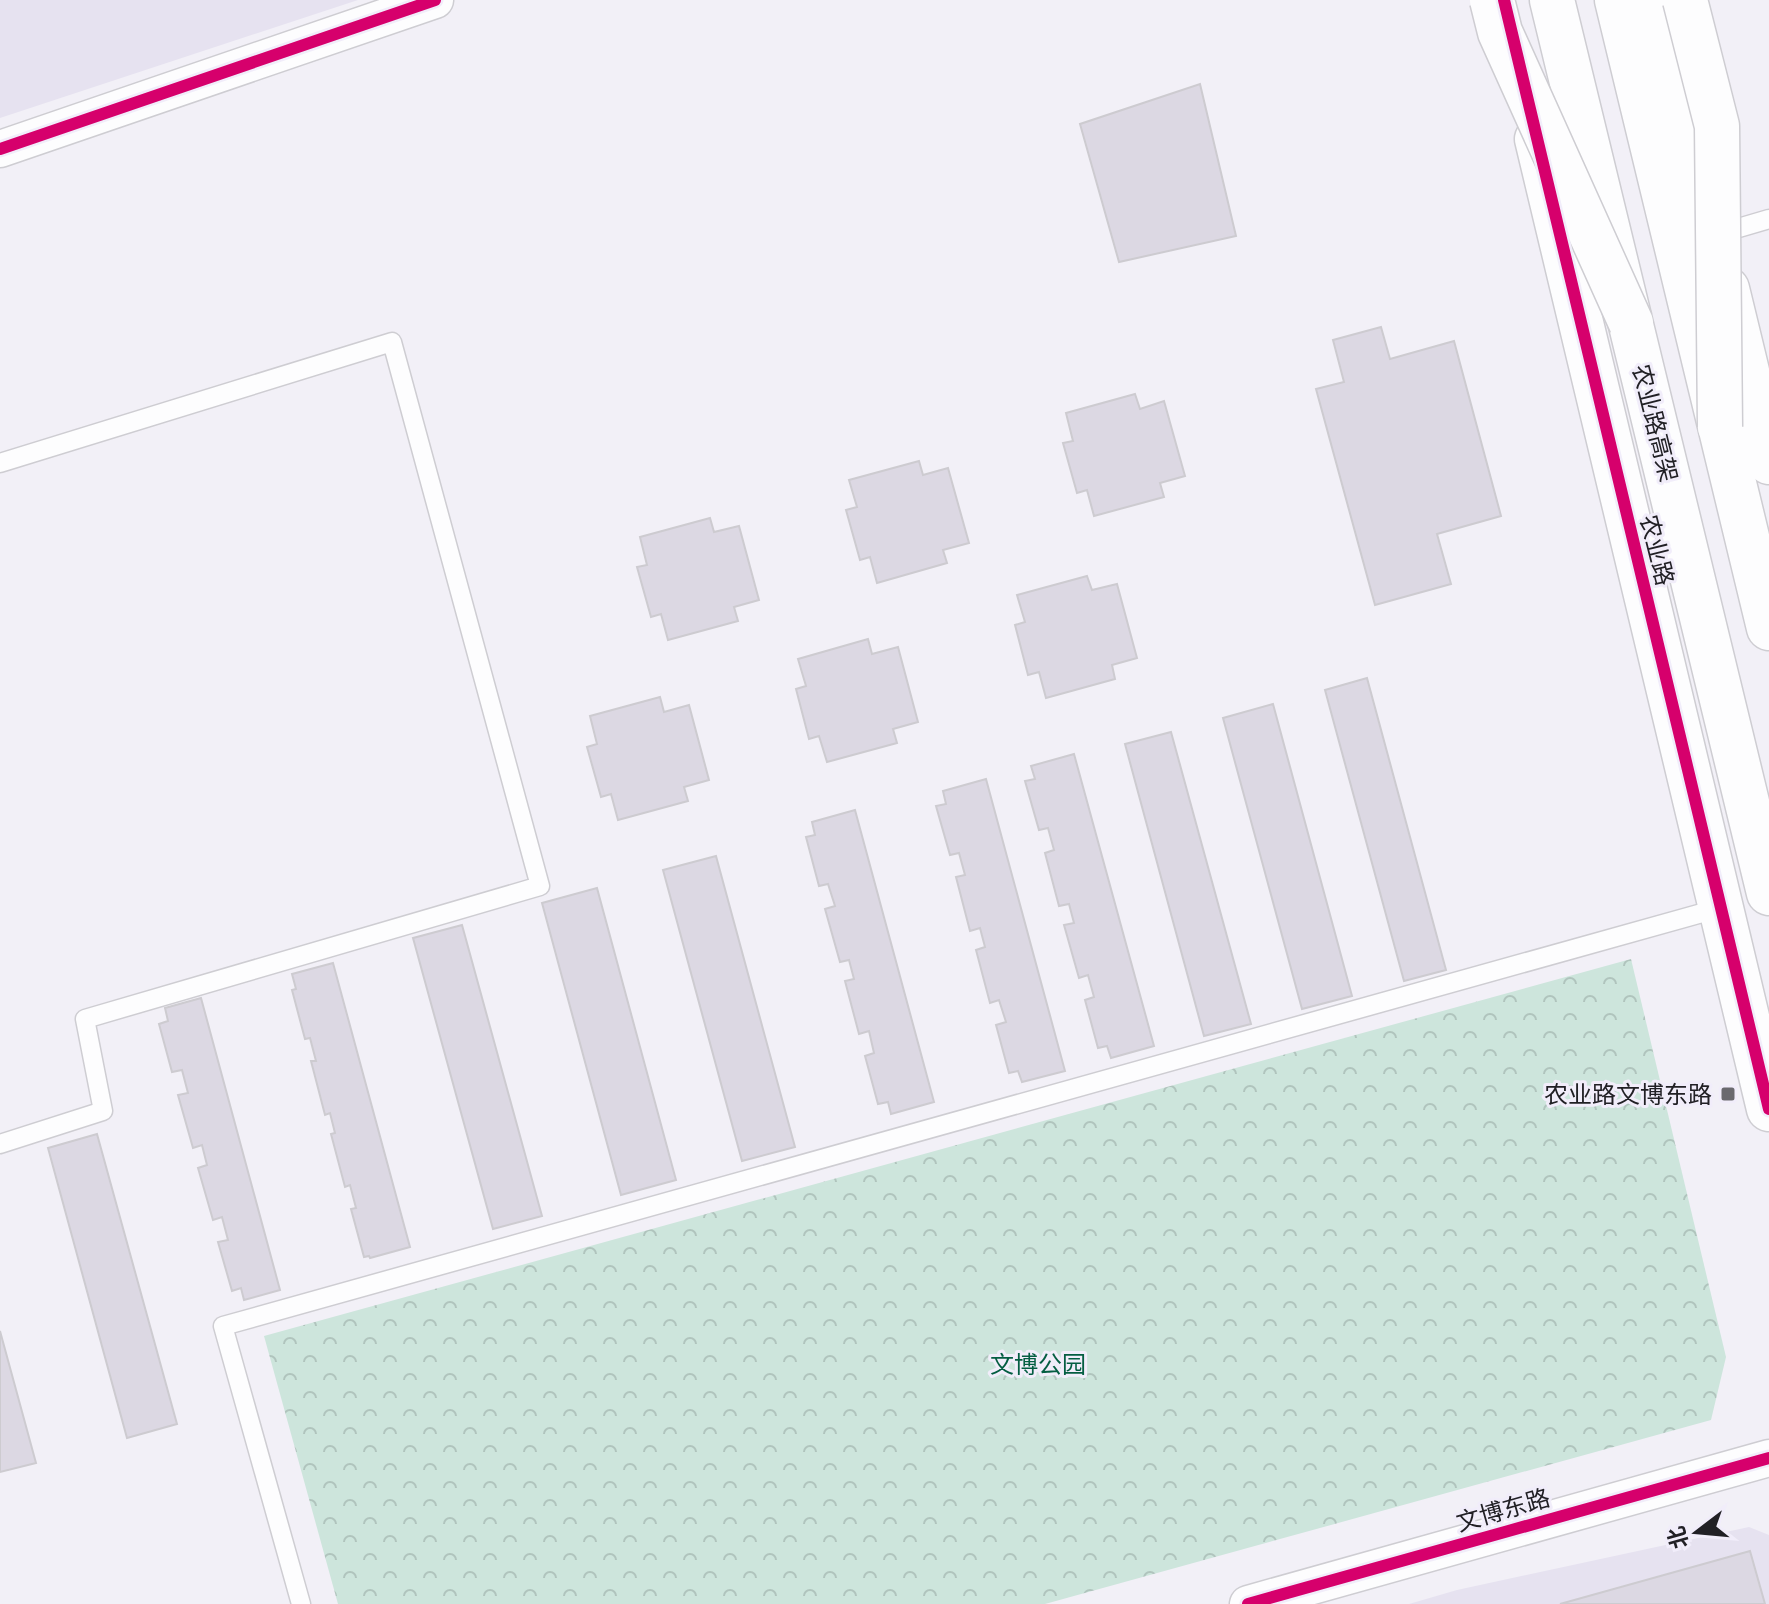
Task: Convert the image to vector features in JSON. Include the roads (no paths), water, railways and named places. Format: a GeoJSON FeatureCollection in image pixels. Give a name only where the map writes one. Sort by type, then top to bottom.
{"type":"FeatureCollection","features":[{"type":"Feature","properties":{"kind":"main road"},"geometry":{"type":"LineString","coordinates":[[1492,0],[1500,32],[1631,323]]}},
{"type":"Feature","properties":{"kind":"main road","name":"农业路"},"geometry":{"type":"LineString","coordinates":[[1504,0],[1769,1109]]}},
{"type":"Feature","properties":{"kind":"main road","name":"农业路高架"},"geometry":{"type":"LineString","coordinates":[[1552,0],[1769,893]]}},
{"type":"Feature","properties":{"kind":"main road"},"geometry":{"type":"LineString","coordinates":[[1617,0],[1769,628]]}},
{"type":"Feature","properties":{"kind":"main road"},"geometry":{"type":"LineString","coordinates":[[1655,0],[1769,462]]}},
{"type":"Feature","properties":{"kind":"main road"},"geometry":{"type":"LineString","coordinates":[[1685,0],[1717,126],[1720,427]]}},
{"type":"Feature","properties":{"kind":"street"},"geometry":{"type":"LineString","coordinates":[[0,149],[435,0]]}},
{"type":"Feature","properties":{"kind":"street","name":"文博东路"},"geometry":{"type":"LineString","coordinates":[[1248,1604],[1769,1458]]}},
{"type":"Feature","properties":{"kind":"lane"},"geometry":{"type":"LineString","coordinates":[[1714,236],[1769,219]]}},
{"type":"Feature","properties":{"kind":"lane"},"geometry":{"type":"LineString","coordinates":[[0,463],[392,342],[540,886],[85,1019],[103,1111],[0,1144]]}},
{"type":"Feature","properties":{"kind":"lane"},"geometry":{"type":"LineString","coordinates":[[301,1604],[223,1326],[1720,908]]}},
{"type":"Feature","properties":{"kind":"place","name":"农业路文博东路"},"geometry":{"type":"Point","coordinates":[1728,1094]}},
{"type":"Feature","properties":{"kind":"park label","name":"文博公园"},"geometry":{"type":"Point","coordinates":[1038,1364]}}]}
